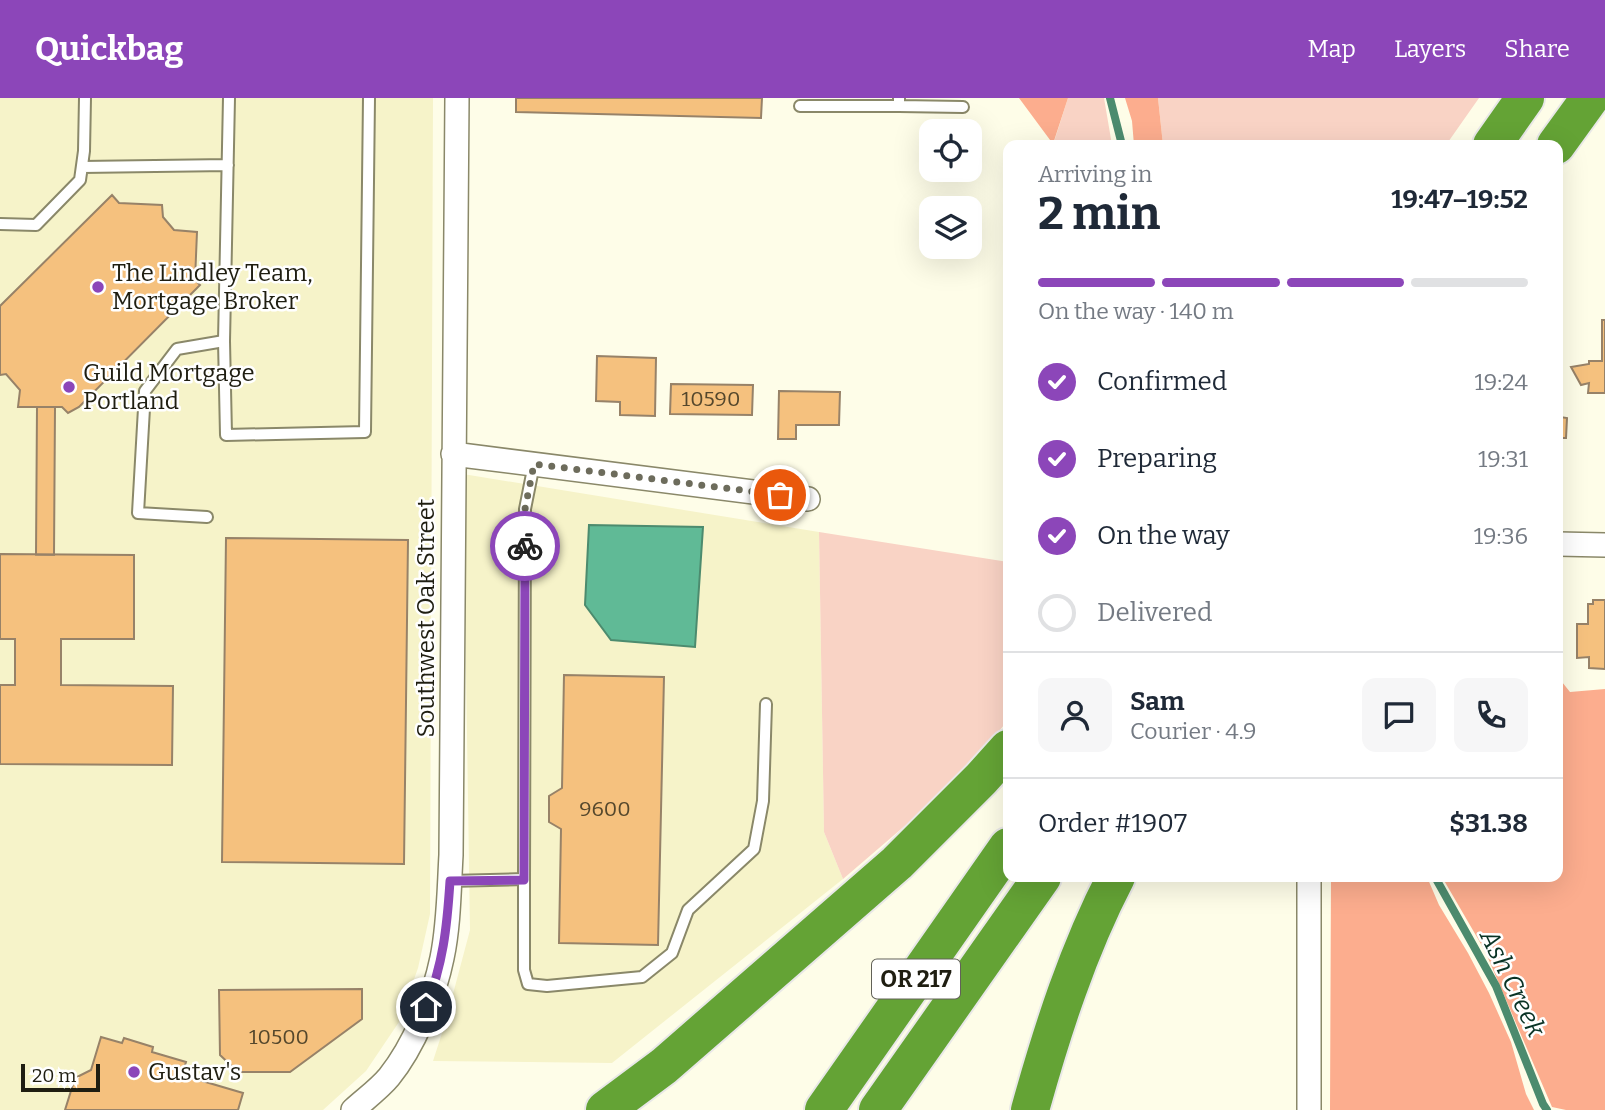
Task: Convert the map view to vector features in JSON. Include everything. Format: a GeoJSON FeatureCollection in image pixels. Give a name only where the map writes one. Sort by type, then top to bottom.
{"type":"FeatureCollection","features":[{"type":"Feature","properties":{"kind":"highway"},"geometry":{"type":"LineString","coordinates":[[1496,140],[1525,98]]}},
{"type":"Feature","properties":{"kind":"highway"},"geometry":{"type":"LineString","coordinates":[[1560,140],[1590,98]]}},
{"type":"Feature","properties":{"kind":"highway"},"geometry":{"type":"LineString","coordinates":[[605,1110],[664,1066],[897,863],[1003,754]]}},
{"type":"Feature","properties":{"kind":"highway","name":"OR 217"},"geometry":{"type":"LineString","coordinates":[[824,1110],[1003,854]]}},
{"type":"Feature","properties":{"kind":"highway","name":"OR 217"},"geometry":{"type":"LineString","coordinates":[[878,1110],[1038,882]]}},
{"type":"Feature","properties":{"kind":"highway"},"geometry":{"type":"LineString","coordinates":[[1030,1110],[1067,992],[1102,902],[1113,882]]}},
{"type":"Feature","properties":{"kind":"street","name":"Southwest Oak Street"},"geometry":{"type":"LineString","coordinates":[[353,1110],[388,1077],[418,1028],[434,987],[447,925],[450,881],[457,98]]}},
{"type":"Feature","properties":{"kind":"street"},"geometry":{"type":"LineString","coordinates":[[453,454],[808,499]]}},
{"type":"Feature","properties":{"kind":"street"},"geometry":{"type":"LineString","coordinates":[[1563,544],[1605,545]]}},
{"type":"Feature","properties":{"kind":"street"},"geometry":{"type":"LineString","coordinates":[[1309,882],[1309,1110]]}},
{"type":"Feature","properties":{"kind":"lane"},"geometry":{"type":"LineString","coordinates":[[0,224],[36,225],[80,180],[84,151],[85,98]]}},
{"type":"Feature","properties":{"kind":"lane"},"geometry":{"type":"LineString","coordinates":[[229,98],[224,341],[226,435],[365,432],[369,98]]}},
{"type":"Feature","properties":{"kind":"lane"},"geometry":{"type":"LineString","coordinates":[[800,106],[899,102],[963,107]]}},
{"type":"Feature","properties":{"kind":"lane"},"geometry":{"type":"LineString","coordinates":[[82,167],[228,165]]}},
{"type":"Feature","properties":{"kind":"lane"},"geometry":{"type":"LineString","coordinates":[[207,517],[138,513],[145,391],[177,349],[224,341]]}},
{"type":"Feature","properties":{"kind":"lane"},"geometry":{"type":"LineString","coordinates":[[534,464],[525,509],[524,970],[528,984],[547,986],[642,977],[672,953],[688,910],[754,849],[763,801],[766,704]]}},
{"type":"Feature","properties":{"kind":"lane"},"geometry":{"type":"LineString","coordinates":[[450,881],[524,880]]}},
{"type":"Feature","properties":{"kind":"shaded area"},"geometry":{"type":"Polygon","coordinates":[[[0,98],[433,98],[430,914],[418,968],[399,1022],[366,1071],[323,1110],[0,1110],[0,98]]]}},
{"type":"Feature","properties":{"kind":"shaded area"},"geometry":{"type":"Polygon","coordinates":[[[1019,98],[1068,98],[1054,140],[1050,140],[1019,98]]]}},
{"type":"Feature","properties":{"kind":"shaded area"},"geometry":{"type":"Polygon","coordinates":[[[1068,98],[1104,98],[1111,140],[1055,140],[1068,98]]]}},
{"type":"Feature","properties":{"kind":"shaded area"},"geometry":{"type":"Polygon","coordinates":[[[1125,98],[1158,98],[1162,140],[1134,140],[1132,121],[1125,98]]]}},
{"type":"Feature","properties":{"kind":"shaded area"},"geometry":{"type":"Polygon","coordinates":[[[1158,98],[1479,98],[1450,140],[1162,140],[1158,98]]]}},
{"type":"Feature","properties":{"kind":"shaded area"},"geometry":{"type":"Polygon","coordinates":[[[463,474],[819,532],[824,832],[843,879],[612,1063],[433,1061],[470,930],[463,474]]]}},
{"type":"Feature","properties":{"kind":"shaded area"},"geometry":{"type":"Polygon","coordinates":[[[589,525],[703,527],[695,647],[611,640],[585,605],[589,525]]]}},
{"type":"Feature","properties":{"kind":"shaded area"},"geometry":{"type":"Polygon","coordinates":[[[819,532],[1003,561],[1003,726],[964,775],[843,879],[824,832],[819,532]]]}},
{"type":"Feature","properties":{"kind":"shaded area"},"geometry":{"type":"Polygon","coordinates":[[[1563,683],[1570,692],[1605,689],[1605,1110],[1566,1110],[1552,1107],[1485,951],[1445,882],[1563,882],[1563,683]]]}},
{"type":"Feature","properties":{"kind":"shaded area"},"geometry":{"type":"Polygon","coordinates":[[[1331,882],[1429,882],[1439,905],[1489,993],[1511,1042],[1526,1094],[1534,1110],[1330,1110],[1331,882]]]}},
{"type":"Feature","properties":{"kind":"building"},"geometry":{"type":"Polygon","coordinates":[[[516,98],[762,98],[761,118],[516,112],[516,98]]]}},
{"type":"Feature","properties":{"kind":"building"},"geometry":{"type":"Polygon","coordinates":[[[112,195],[119,203],[162,205],[163,217],[174,230],[197,232],[195,280],[200,285],[79,407],[68,413],[62,407],[18,407],[20,390],[6,374],[0,375],[0,306],[112,195]]]}},
{"type":"Feature","properties":{"kind":"building"},"geometry":{"type":"Polygon","coordinates":[[[1602,320],[1605,320],[1605,393],[1588,393],[1589,383],[1581,385],[1571,367],[1589,364],[1589,361],[1602,361],[1602,320]]]}},
{"type":"Feature","properties":{"kind":"building"},"geometry":{"type":"Polygon","coordinates":[[[597,356],[656,358],[655,416],[620,415],[620,402],[596,401],[597,356]]]}},
{"type":"Feature","properties":{"kind":"building"},"geometry":{"type":"Polygon","coordinates":[[[671,384],[753,385],[752,415],[670,414],[671,384]]]}},
{"type":"Feature","properties":{"kind":"building"},"geometry":{"type":"Polygon","coordinates":[[[779,391],[840,392],[839,425],[796,425],[796,439],[778,439],[779,391]]]}},
{"type":"Feature","properties":{"kind":"building"},"geometry":{"type":"Polygon","coordinates":[[[37,407],[55,407],[54,555],[36,555],[37,407]]]}},
{"type":"Feature","properties":{"kind":"building"},"geometry":{"type":"Polygon","coordinates":[[[1563,417],[1567,418],[1566,438],[1563,438],[1563,417]]]}},
{"type":"Feature","properties":{"kind":"building"},"geometry":{"type":"Polygon","coordinates":[[[226,538],[408,540],[404,864],[222,862],[226,538]]]}},
{"type":"Feature","properties":{"kind":"building"},"geometry":{"type":"Polygon","coordinates":[[[0,554],[134,555],[134,639],[61,639],[61,685],[173,686],[172,765],[0,764],[0,685],[15,685],[15,639],[0,639],[0,554]]]}},
{"type":"Feature","properties":{"kind":"building"},"geometry":{"type":"Polygon","coordinates":[[[1593,600],[1605,600],[1605,669],[1589,668],[1589,657],[1577,658],[1577,624],[1588,624],[1588,604],[1593,604],[1593,600]]]}},
{"type":"Feature","properties":{"kind":"building"},"geometry":{"type":"Polygon","coordinates":[[[564,675],[664,677],[658,945],[559,943],[561,829],[549,822],[549,796],[562,788],[564,675]]]}},
{"type":"Feature","properties":{"kind":"building"},"geometry":{"type":"Polygon","coordinates":[[[362,989],[362,1019],[290,1072],[238,1072],[220,1055],[219,990],[362,989]]]}},
{"type":"Feature","properties":{"kind":"building","name":"Gustav's"},"geometry":{"type":"Polygon","coordinates":[[[101,1037],[122,1043],[124,1038],[153,1047],[152,1052],[186,1062],[182,1075],[243,1093],[238,1110],[65,1110],[75,1078],[91,1070],[101,1037]]]}},
{"type":"Feature","properties":{"kind":"waterway","name":"Ash Creek"},"geometry":{"type":"LineString","coordinates":[[1110,98],[1121,140]]}},
{"type":"Feature","properties":{"kind":"waterway","name":"Ash Creek"},"geometry":{"type":"LineString","coordinates":[[1438,882],[1496,986],[1547,1110]]}},
{"type":"Feature","properties":{"kind":"way so far"},"geometry":{"type":"LineString","coordinates":[[525,546],[525,509],[534,464],[780,495]]}},
{"type":"Feature","properties":{"kind":"place","name":"The Lindley Team, Mortgage Broker"},"geometry":{"type":"Point","coordinates":[98,287]}},
{"type":"Feature","properties":{"kind":"place","name":"Guild Mortgage Portland"},"geometry":{"type":"Point","coordinates":[69,387]}},
{"type":"Feature","properties":{"kind":"place","name":"Gustav's"},"geometry":{"type":"Point","coordinates":[134,1072]}},
{"type":"Feature","properties":{"kind":"route"},"geometry":{"type":"LineString","coordinates":[[426,1007],[442,958],[450,881],[524,880],[525,546]]}}]}
